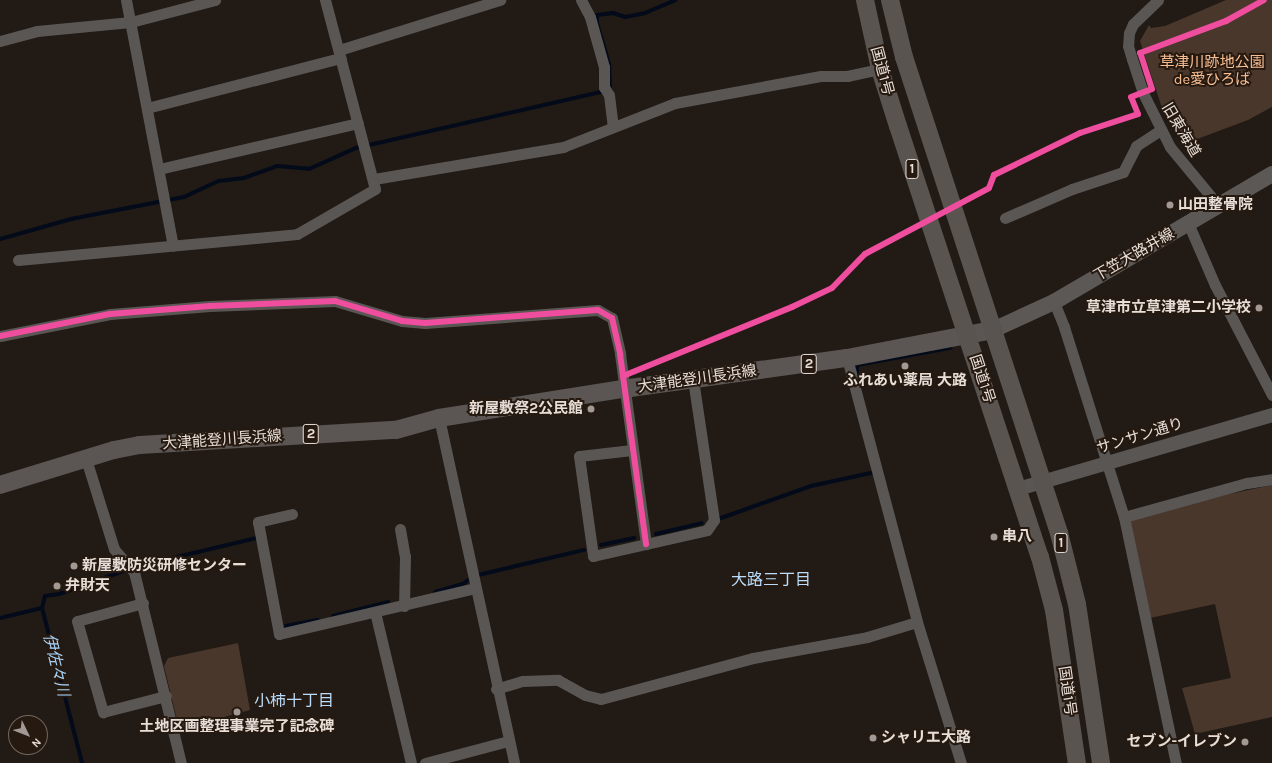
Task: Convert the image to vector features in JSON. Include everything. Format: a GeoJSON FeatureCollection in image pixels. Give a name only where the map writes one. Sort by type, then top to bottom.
{"type":"FeatureCollection","features":[{"type":"Feature","properties":{"kind":"highway","name":"国道1号"},"geometry":{"type":"LineString","coordinates":[[865,0],[880,69],[1018,490],[1054,610],[1077,763]]}},
{"type":"Feature","properties":{"kind":"highway","name":"国道1号"},"geometry":{"type":"LineString","coordinates":[[890,0],[904,57],[1043,482],[1077,604],[1101,763]]}},
{"type":"Feature","properties":{"kind":"main road","name":"下笠大路井線"},"geometry":{"type":"LineString","coordinates":[[993,330],[1054,302],[1272,174]]}},
{"type":"Feature","properties":{"kind":"main road","name":"大津能登川長浜線"},"geometry":{"type":"LineString","coordinates":[[0,485],[86,459],[140,445],[396,430],[439,418],[623,382],[693,380],[848,358],[993,330]]}},
{"type":"Feature","properties":{"kind":"street"},"geometry":{"type":"LineString","coordinates":[[126,0],[173,246]]}},
{"type":"Feature","properties":{"kind":"street"},"geometry":{"type":"LineString","coordinates":[[0,41],[37,31],[131,22],[215,0]]}},
{"type":"Feature","properties":{"kind":"street"},"geometry":{"type":"LineString","coordinates":[[18,260],[297,234],[375,189],[374,179],[325,0]]}},
{"type":"Feature","properties":{"kind":"street"},"geometry":{"type":"LineString","coordinates":[[147,108],[340,54],[500,0]]}},
{"type":"Feature","properties":{"kind":"street"},"geometry":{"type":"LineString","coordinates":[[581,0],[590,17],[604,67],[604,87],[609,95],[613,127]]}},
{"type":"Feature","properties":{"kind":"street","name":"旧東海道"},"geometry":{"type":"LineString","coordinates":[[1158,0],[1134,24],[1129,33],[1128,46],[1143,93],[1161,130],[1192,176],[1205,187],[1218,205]]}},
{"type":"Feature","properties":{"kind":"street"},"geometry":{"type":"LineString","coordinates":[[374,179],[470,161],[550,150],[675,102],[821,76],[847,76],[880,69]]}},
{"type":"Feature","properties":{"kind":"street"},"geometry":{"type":"LineString","coordinates":[[159,169],[358,123]]}},
{"type":"Feature","properties":{"kind":"street"},"geometry":{"type":"LineString","coordinates":[[1005,218],[1072,189],[1123,172],[1136,146],[1161,130]]}},
{"type":"Feature","properties":{"kind":"street"},"geometry":{"type":"LineString","coordinates":[[1188,223],[1215,285],[1272,395]]}},
{"type":"Feature","properties":{"kind":"street"},"geometry":{"type":"LineString","coordinates":[[0,336],[110,314],[226,306],[335,301],[402,321],[425,323],[598,310],[612,318],[623,382],[646,544]]}},
{"type":"Feature","properties":{"kind":"street"},"geometry":{"type":"LineString","coordinates":[[1054,302],[1064,327],[1124,517],[1176,763]]}},
{"type":"Feature","properties":{"kind":"street"},"geometry":{"type":"LineString","coordinates":[[848,358],[918,622],[960,763]]}},
{"type":"Feature","properties":{"kind":"street"},"geometry":{"type":"LineString","coordinates":[[632,450],[579,456],[593,556],[707,530],[714,520],[693,380]]}},
{"type":"Feature","properties":{"kind":"street","name":"サンサン通り"},"geometry":{"type":"LineString","coordinates":[[1018,490],[1272,415]]}},
{"type":"Feature","properties":{"kind":"street"},"geometry":{"type":"LineString","coordinates":[[439,418],[474,588],[514,763]]}},
{"type":"Feature","properties":{"kind":"street"},"geometry":{"type":"LineString","coordinates":[[86,459],[114,549],[134,572],[166,696],[181,763]]}},
{"type":"Feature","properties":{"kind":"street"},"geometry":{"type":"LineString","coordinates":[[1124,517],[1240,485],[1272,479]]}},
{"type":"Feature","properties":{"kind":"street"},"geometry":{"type":"LineString","coordinates":[[292,514],[258,522],[279,634],[404,606],[474,588]]}},
{"type":"Feature","properties":{"kind":"street"},"geometry":{"type":"LineString","coordinates":[[400,529],[405,556],[404,606]]}},
{"type":"Feature","properties":{"kind":"street"},"geometry":{"type":"LineString","coordinates":[[143,603],[78,621],[103,712],[166,696]]}},
{"type":"Feature","properties":{"kind":"street"},"geometry":{"type":"LineString","coordinates":[[375,612],[411,763]]}},
{"type":"Feature","properties":{"kind":"street"},"geometry":{"type":"LineString","coordinates":[[496,689],[523,681],[553,680],[568,684],[585,695],[601,699],[753,658],[867,637],[918,622]]}},
{"type":"Feature","properties":{"kind":"street"},"geometry":{"type":"LineString","coordinates":[[425,763],[459,759],[508,741]]}},
{"type":"Feature","properties":{"kind":"green space","name":"草津川跡地公園 de愛ひろば"},"geometry":{"type":"Polygon","coordinates":[[[1226,0],[1272,0],[1272,107],[1248,120],[1184,144],[1162,108],[1140,41],[1149,25],[1151,28],[1165,26],[1226,0]]]}},
{"type":"Feature","properties":{"kind":"green space"},"geometry":{"type":"Polygon","coordinates":[[[1272,485],[1272,717],[1195,734],[1182,688],[1231,678],[1215,604],[1150,618],[1130,519],[1192,502],[1272,485]]]}},
{"type":"Feature","properties":{"kind":"green space"},"geometry":{"type":"Polygon","coordinates":[[[238,643],[250,710],[183,728],[178,724],[164,666],[168,658],[238,643]]]}},
{"type":"Feature","properties":{"kind":"waterway"},"geometry":{"type":"LineString","coordinates":[[0,239],[71,219],[184,197],[219,181],[244,178],[277,166],[309,169],[356,148],[610,90],[609,64],[597,23],[597,15],[613,13],[625,17],[645,13],[675,0]]}},
{"type":"Feature","properties":{"kind":"waterway"},"geometry":{"type":"LineString","coordinates":[[857,374],[857,365],[950,348]]}},
{"type":"Feature","properties":{"kind":"waterway"},"geometry":{"type":"LineString","coordinates":[[721,518],[811,486],[875,472]]}},
{"type":"Feature","properties":{"kind":"waterway"},"geometry":{"type":"LineString","coordinates":[[656,534],[702,523]]}},
{"type":"Feature","properties":{"kind":"waterway"},"geometry":{"type":"LineString","coordinates":[[143,565],[256,538]]}},
{"type":"Feature","properties":{"kind":"waterway"},"geometry":{"type":"LineString","coordinates":[[601,545],[634,538]]}},
{"type":"Feature","properties":{"kind":"waterway"},"geometry":{"type":"LineString","coordinates":[[478,575],[584,550]]}},
{"type":"Feature","properties":{"kind":"waterway"},"geometry":{"type":"LineString","coordinates":[[42,608],[45,596],[59,594],[124,571]]}},
{"type":"Feature","properties":{"kind":"waterway"},"geometry":{"type":"LineString","coordinates":[[435,592],[463,584],[468,580]]}},
{"type":"Feature","properties":{"kind":"waterway"},"geometry":{"type":"LineString","coordinates":[[333,616],[388,602]]}},
{"type":"Feature","properties":{"kind":"waterway","name":"伊佐々川"},"geometry":{"type":"LineString","coordinates":[[0,618],[42,608],[82,763]]}},
{"type":"Feature","properties":{"kind":"waterway"},"geometry":{"type":"LineString","coordinates":[[286,626],[317,620]]}},
{"type":"Feature","properties":{"kind":"cycle path"},"geometry":{"type":"LineString","coordinates":[[623,376],[792,307],[832,288],[865,254],[989,188],[994,175],[1080,133],[1138,114],[1131,97],[1152,89],[1140,53],[1226,21],[1264,0]]}},
{"type":"Feature","properties":{"kind":"cycle path"},"geometry":{"type":"LineString","coordinates":[[0,336],[110,314],[210,306],[335,301],[402,321],[425,323],[598,310],[612,318],[620,354],[646,544]]}},
{"type":"Feature","properties":{"kind":"place","name":"山田整骨院"},"geometry":{"type":"Point","coordinates":[1170,205]}},
{"type":"Feature","properties":{"kind":"place","name":"草津市立草津第二小学校"},"geometry":{"type":"Point","coordinates":[1259,308]}},
{"type":"Feature","properties":{"kind":"place","name":"ふれあい薬局 大路"},"geometry":{"type":"Point","coordinates":[905,366]}},
{"type":"Feature","properties":{"kind":"place","name":"新屋敷祭2公民館"},"geometry":{"type":"Point","coordinates":[591,409]}},
{"type":"Feature","properties":{"kind":"place","name":"串八"},"geometry":{"type":"Point","coordinates":[994,537]}},
{"type":"Feature","properties":{"kind":"place","name":"新屋敷防災研修センター"},"geometry":{"type":"Point","coordinates":[74,566]}},
{"type":"Feature","properties":{"kind":"place","name":"弁財天"},"geometry":{"type":"Point","coordinates":[57,586]}},
{"type":"Feature","properties":{"kind":"place","name":"土地区画整理事業完了記念碑"},"geometry":{"type":"Point","coordinates":[237,712]}},
{"type":"Feature","properties":{"kind":"place","name":"シャリエ大路"},"geometry":{"type":"Point","coordinates":[873,738]}},
{"type":"Feature","properties":{"kind":"place","name":"セブン-イレブン"},"geometry":{"type":"Point","coordinates":[1245,742]}},
{"type":"Feature","properties":{"kind":"district","name":"大路三丁目"},"geometry":{"type":"Point","coordinates":[771,580]}},
{"type":"Feature","properties":{"kind":"district","name":"小柿十丁目"},"geometry":{"type":"Point","coordinates":[294,701]}}]}
